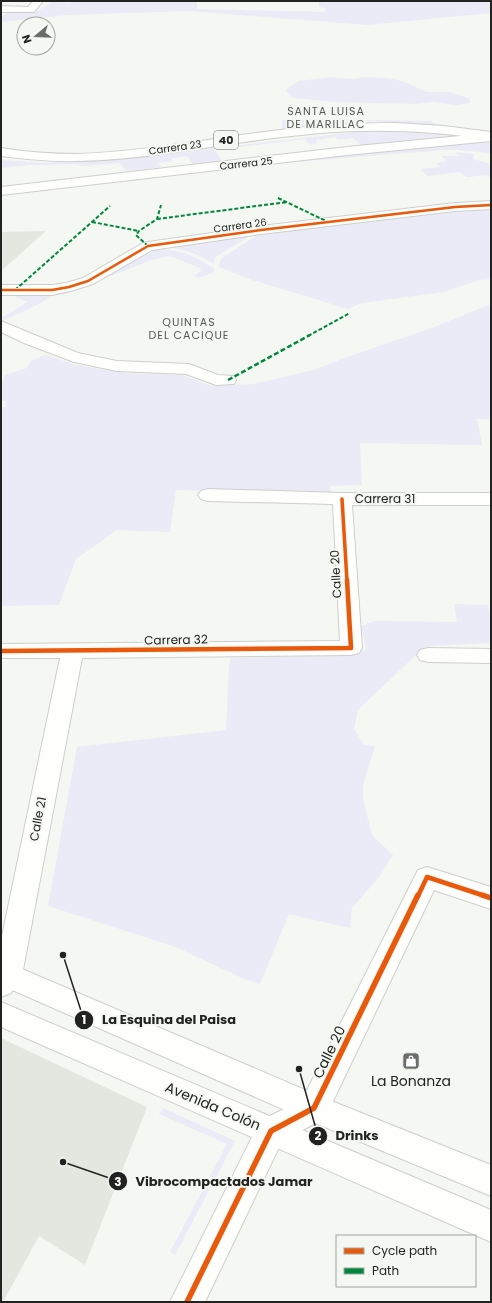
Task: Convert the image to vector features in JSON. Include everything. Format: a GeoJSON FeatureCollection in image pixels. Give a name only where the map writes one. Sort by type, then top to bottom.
{"type":"FeatureCollection","features":[{"type":"Feature","properties":{"kind":"main road"},"geometry":{"type":"LineString","coordinates":[[1,9],[31,10],[38,1]]}},
{"type":"Feature","properties":{"kind":"main road","name":"Carrera 23"},"geometry":{"type":"LineString","coordinates":[[1,152],[37,156],[87,157],[136,153],[300,131],[367,126],[451,130],[491,136]]}},
{"type":"Feature","properties":{"kind":"main road","name":"Carrera 25"},"geometry":{"type":"LineString","coordinates":[[1,190],[491,136]]}},
{"type":"Feature","properties":{"kind":"main road","name":"Carrera 26"},"geometry":{"type":"LineString","coordinates":[[1,290],[52,290],[69,287],[88,281],[110,270],[148,246],[269,229],[455,207],[491,205]]}},
{"type":"Feature","properties":{"kind":"main road"},"geometry":{"type":"LineString","coordinates":[[1,326],[30,340],[74,357],[117,366],[188,369],[216,380],[228,380]]}},
{"type":"Feature","properties":{"kind":"main road","name":"Carrera 31"},"geometry":{"type":"LineString","coordinates":[[208,495],[342,499],[491,499]]}},
{"type":"Feature","properties":{"kind":"main road","name":"Calle 20"},"geometry":{"type":"LineString","coordinates":[[342,499],[350,648]]}},
{"type":"Feature","properties":{"kind":"main road","name":"Carrera 32"},"geometry":{"type":"LineString","coordinates":[[1,651],[350,648]]}},
{"type":"Feature","properties":{"kind":"main road","name":"Calle 21"},"geometry":{"type":"LineString","coordinates":[[3,978],[72,651]]}},
{"type":"Feature","properties":{"kind":"main road"},"geometry":{"type":"LineString","coordinates":[[428,655],[491,656]]}},
{"type":"Feature","properties":{"kind":"main road","name":"Calle 20"},"geometry":{"type":"LineString","coordinates":[[314,1108],[427,877],[491,898]]}},
{"type":"Feature","properties":{"kind":"main road"},"geometry":{"type":"LineString","coordinates":[[3,978],[491,1181]]}},
{"type":"Feature","properties":{"kind":"main road","name":"Avenida Colón"},"geometry":{"type":"LineString","coordinates":[[1,1014],[491,1226]]}},
{"type":"Feature","properties":{"kind":"main road"},"geometry":{"type":"LineString","coordinates":[[186,1302],[271,1130],[314,1108]]}},
{"type":"Feature","properties":{"kind":"shaded area"},"geometry":{"type":"Polygon","coordinates":[[[71,1],[197,1],[197,9],[325,12],[325,8],[319,7],[319,2],[491,1],[491,13],[367,25],[190,11],[56,16],[16,16],[16,20],[1,22],[1,18],[7,12],[36,12],[51,2],[70,3],[71,1]]]}},
{"type":"Feature","properties":{"kind":"shaded area"},"geometry":{"type":"Polygon","coordinates":[[[331,77],[353,79],[365,77],[386,78],[402,81],[427,92],[451,92],[470,99],[470,103],[457,105],[433,102],[416,104],[335,102],[293,98],[285,90],[299,81],[331,77]]]}},
{"type":"Feature","properties":{"kind":"shaded area"},"geometry":{"type":"Polygon","coordinates":[[[282,120],[431,121],[437,125],[374,121],[282,129],[282,120]]]}},
{"type":"Feature","properties":{"kind":"shaded area"},"geometry":{"type":"Polygon","coordinates":[[[365,131],[437,134],[450,138],[363,146],[353,138],[338,140],[335,137],[316,140],[317,143],[311,145],[305,139],[214,150],[222,161],[193,164],[187,156],[172,158],[173,161],[158,163],[161,167],[126,171],[120,163],[83,166],[73,164],[30,165],[1,168],[1,160],[44,163],[117,159],[365,131]]]}},
{"type":"Feature","properties":{"kind":"shaded area"},"geometry":{"type":"Polygon","coordinates":[[[466,142],[491,142],[491,153],[444,150],[267,164],[466,142]]]}},
{"type":"Feature","properties":{"kind":"shaded area"},"geometry":{"type":"Polygon","coordinates":[[[455,152],[474,154],[473,159],[491,164],[491,179],[487,175],[467,177],[460,172],[427,176],[421,169],[440,167],[436,163],[446,161],[442,156],[459,156],[455,152]]]}},
{"type":"Feature","properties":{"kind":"shaded area"},"geometry":{"type":"Polygon","coordinates":[[[491,208],[491,279],[479,280],[444,292],[362,303],[348,309],[252,280],[219,267],[221,259],[260,233],[456,210],[491,208]]]}},
{"type":"Feature","properties":{"kind":"shaded area"},"geometry":{"type":"Polygon","coordinates":[[[46,231],[1,271],[1,232],[46,231]]]}},
{"type":"Feature","properties":{"kind":"shaded area"},"geometry":{"type":"Polygon","coordinates":[[[253,234],[215,257],[214,264],[189,252],[162,247],[253,234]]]}},
{"type":"Feature","properties":{"kind":"shaded area"},"geometry":{"type":"Polygon","coordinates":[[[160,249],[175,251],[195,257],[214,268],[214,272],[199,278],[194,276],[201,271],[200,268],[170,256],[149,261],[61,296],[66,290],[89,283],[113,273],[155,250],[160,249]]]}},
{"type":"Feature","properties":{"kind":"shaded area"},"geometry":{"type":"Polygon","coordinates":[[[55,292],[44,301],[31,308],[5,320],[1,318],[28,302],[14,296],[1,295],[1,293],[55,292]]]}},
{"type":"Feature","properties":{"kind":"shaded area"},"geometry":{"type":"Polygon","coordinates":[[[491,304],[491,419],[477,419],[482,445],[360,443],[362,485],[330,486],[331,493],[176,490],[170,532],[117,530],[76,559],[59,605],[1,606],[1,407],[6,407],[6,401],[1,401],[1,386],[5,375],[27,368],[32,360],[45,355],[76,365],[125,373],[182,375],[211,386],[253,384],[314,370],[344,358],[432,328],[491,304]]]}},
{"type":"Feature","properties":{"kind":"shaded area"},"geometry":{"type":"Polygon","coordinates":[[[454,604],[488,605],[491,623],[491,643],[430,646],[420,651],[358,710],[354,729],[364,745],[375,746],[363,785],[363,799],[372,835],[393,855],[379,877],[352,908],[350,928],[289,914],[260,984],[244,979],[176,947],[48,906],[77,747],[226,730],[229,664],[231,658],[356,655],[366,649],[361,626],[374,621],[457,622],[454,604]]]}},
{"type":"Feature","properties":{"kind":"shaded area"},"geometry":{"type":"Polygon","coordinates":[[[1,1038],[147,1107],[85,1265],[39,1236],[3,1302],[1,1302],[1,1038]]]}},
{"type":"Feature","properties":{"kind":"shaded area"},"geometry":{"type":"Polygon","coordinates":[[[163,1108],[235,1141],[175,1255],[170,1252],[227,1144],[159,1114],[163,1108]]]}},
{"type":"Feature","properties":{"kind":"marked path"},"geometry":{"type":"LineString","coordinates":[[278,198],[326,221]]}},
{"type":"Feature","properties":{"kind":"marked path"},"geometry":{"type":"LineString","coordinates":[[157,219],[287,202]]}},
{"type":"Feature","properties":{"kind":"marked path"},"geometry":{"type":"LineString","coordinates":[[148,246],[136,235],[139,231],[157,219],[161,205]]}},
{"type":"Feature","properties":{"kind":"marked path"},"geometry":{"type":"LineString","coordinates":[[15,290],[110,206]]}},
{"type":"Feature","properties":{"kind":"marked path"},"geometry":{"type":"LineString","coordinates":[[92,222],[139,231]]}},
{"type":"Feature","properties":{"kind":"marked path"},"geometry":{"type":"LineString","coordinates":[[228,380],[350,313]]}},
{"type":"Feature","properties":{"kind":"cycle path"},"geometry":{"type":"LineString","coordinates":[[1,290],[52,290],[69,287],[88,281],[148,246],[261,230],[455,207],[491,205]]}},
{"type":"Feature","properties":{"kind":"cycle path"},"geometry":{"type":"LineString","coordinates":[[1,651],[351,648],[342,499]]}},
{"type":"Feature","properties":{"kind":"cycle path"},"geometry":{"type":"LineString","coordinates":[[187,1302],[271,1131],[314,1108],[427,877],[491,898]]}},
{"type":"Feature","properties":{"kind":"place","name":"La Esquina del Paisa"},"geometry":{"type":"Point","coordinates":[63,955]}},
{"type":"Feature","properties":{"kind":"place","name":"La Bonanza"},"geometry":{"type":"Point","coordinates":[411,1061]}},
{"type":"Feature","properties":{"kind":"place","name":"Drinks"},"geometry":{"type":"Point","coordinates":[299,1069]}},
{"type":"Feature","properties":{"kind":"place","name":"Vibrocompactados Jamar"},"geometry":{"type":"Point","coordinates":[63,1162]}},
{"type":"Feature","properties":{"kind":"district","name":"SANTA LUISA DE MARILLAC"},"geometry":{"type":"Point","coordinates":[326,117]}},
{"type":"Feature","properties":{"kind":"district","name":"QUINTAS DEL CACIQUE"},"geometry":{"type":"Point","coordinates":[189,328]}}]}
